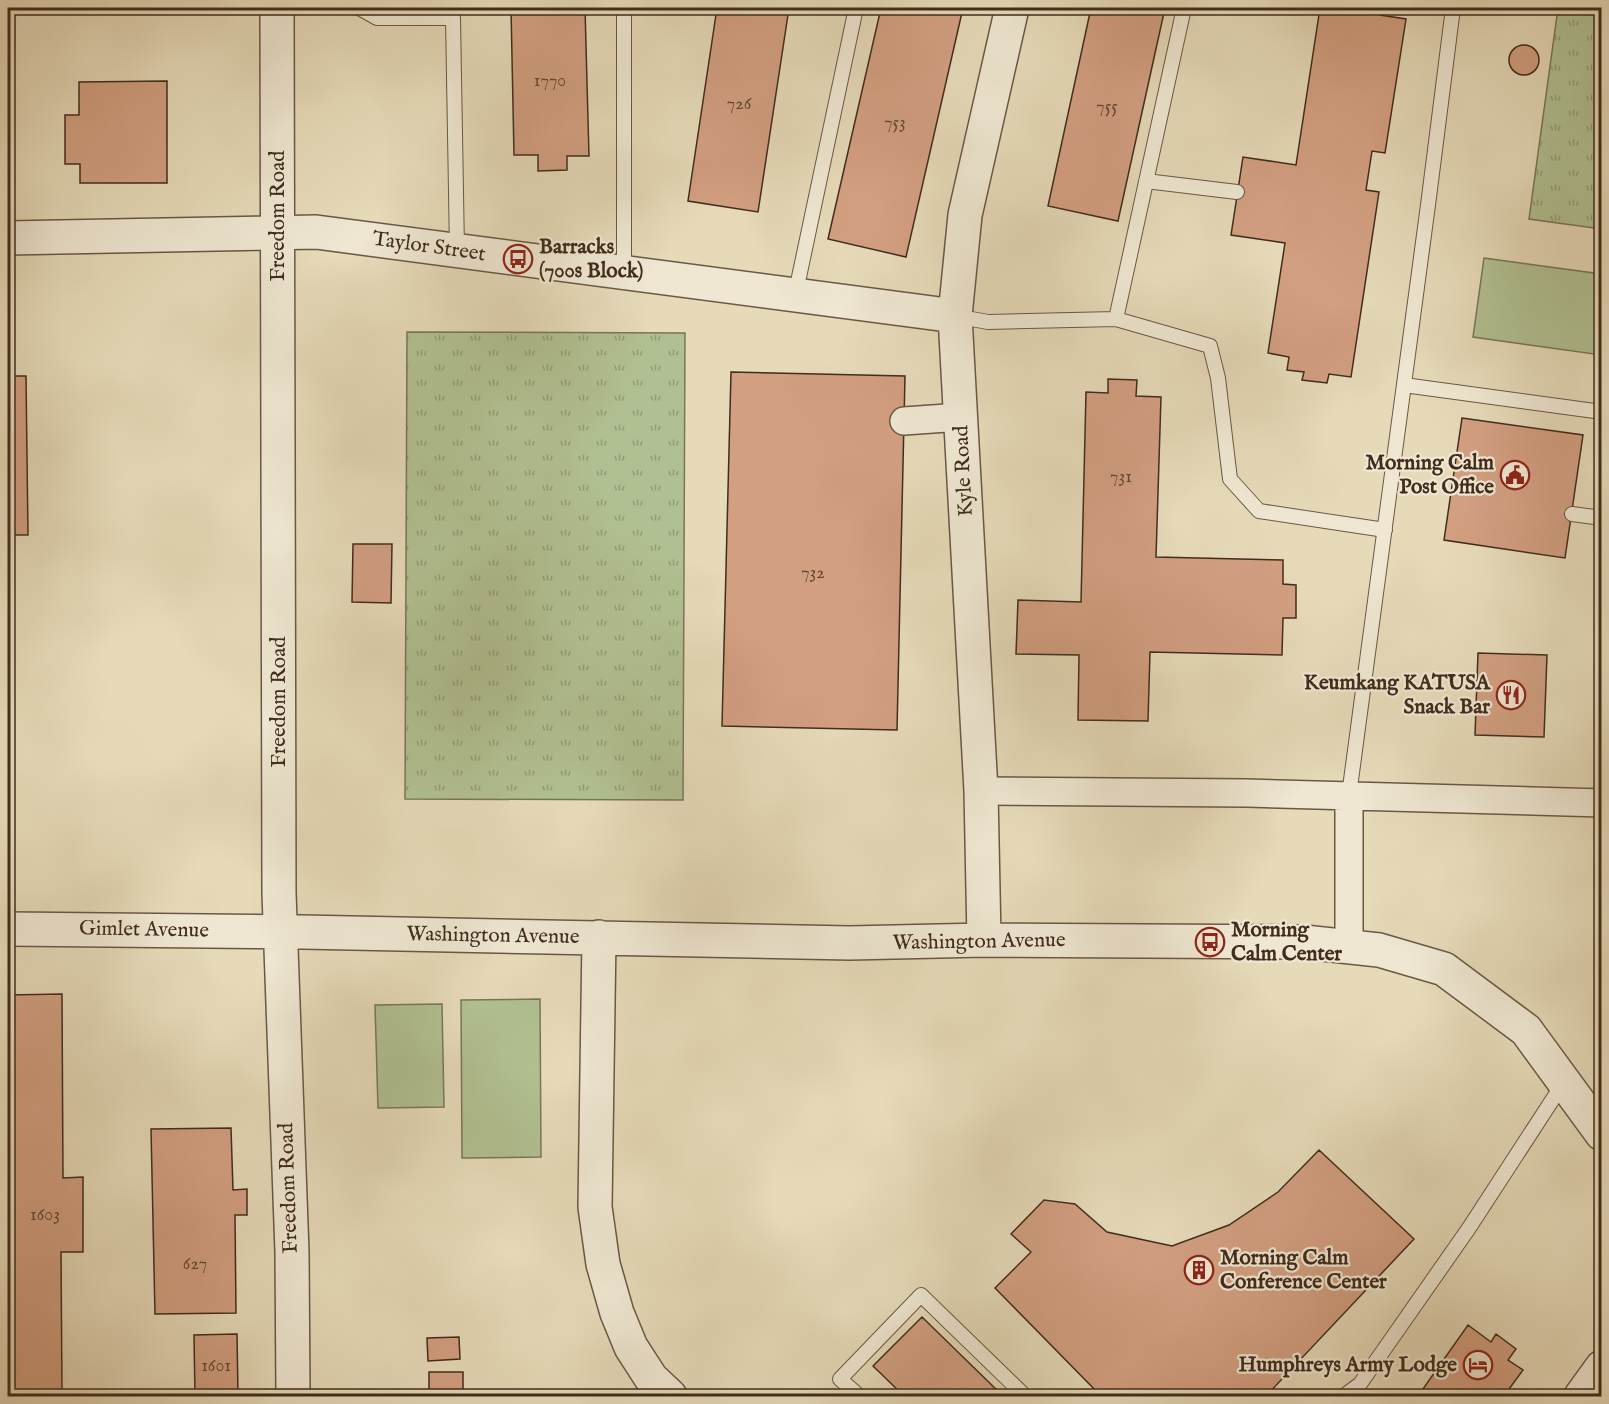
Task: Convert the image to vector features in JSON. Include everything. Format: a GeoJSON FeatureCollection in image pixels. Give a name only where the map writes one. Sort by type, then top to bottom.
{"type":"FeatureCollection","features":[{"type":"Feature","properties":{"kind":"street","name":"Freedom Road"},"geometry":{"type":"LineString","coordinates":[[277,8],[280,932],[292,1252],[293,1396]]}},
{"type":"Feature","properties":{"kind":"street","name":"Kyle Road"},"geometry":{"type":"LineString","coordinates":[[984,940],[981,791],[955,316],[965,215],[1012,8]]}},
{"type":"Feature","properties":{"kind":"street","name":"Taylor Street"},"geometry":{"type":"LineString","coordinates":[[8,238],[316,232],[955,316]]}},
{"type":"Feature","properties":{"kind":"street"},"geometry":{"type":"LineString","coordinates":[[904,421],[961,417]]}},
{"type":"Feature","properties":{"kind":"street"},"geometry":{"type":"LineString","coordinates":[[981,791],[1349,795],[1602,803]]}},
{"type":"Feature","properties":{"kind":"street"},"geometry":{"type":"LineString","coordinates":[[1349,795],[1349,947]]}},
{"type":"Feature","properties":{"kind":"street","name":"Gimlet Avenue"},"geometry":{"type":"LineString","coordinates":[[8,929],[280,932]]}},
{"type":"Feature","properties":{"kind":"street","name":"Washington Avenue"},"geometry":{"type":"LineString","coordinates":[[280,932],[850,944],[984,940],[1304,942],[1379,950],[1444,969],[1526,1030],[1602,1134]]}},
{"type":"Feature","properties":{"kind":"street"},"geometry":{"type":"LineString","coordinates":[[599,938],[595,1207],[603,1264],[617,1313],[631,1347],[651,1378],[670,1396]]}},
{"type":"Feature","properties":{"kind":"street"},"geometry":{"type":"LineString","coordinates":[[1581,1396],[1602,1367]]}},
{"type":"Feature","properties":{"kind":"lane"},"geometry":{"type":"LineString","coordinates":[[359,8],[377,18],[453,18],[457,250]]}},
{"type":"Feature","properties":{"kind":"lane"},"geometry":{"type":"LineString","coordinates":[[624,8],[624,272]]}},
{"type":"Feature","properties":{"kind":"lane"},"geometry":{"type":"LineString","coordinates":[[795,296],[856,8]]}},
{"type":"Feature","properties":{"kind":"lane"},"geometry":{"type":"LineString","coordinates":[[1116,319],[1184,8]]}},
{"type":"Feature","properties":{"kind":"lane"},"geometry":{"type":"LineString","coordinates":[[1349,795],[1453,8]]}},
{"type":"Feature","properties":{"kind":"lane"},"geometry":{"type":"LineString","coordinates":[[1146,181],[1238,192]]}},
{"type":"Feature","properties":{"kind":"lane"},"geometry":{"type":"LineString","coordinates":[[955,316],[988,322],[1116,319],[1210,346],[1218,378],[1230,479],[1259,511],[1385,530]]}},
{"type":"Feature","properties":{"kind":"lane"},"geometry":{"type":"LineString","coordinates":[[1404,386],[1602,412]]}},
{"type":"Feature","properties":{"kind":"lane"},"geometry":{"type":"LineString","coordinates":[[1572,514],[1602,519]]}},
{"type":"Feature","properties":{"kind":"lane"},"geometry":{"type":"LineString","coordinates":[[1344,1396],[1360,1384],[1469,1228],[1564,1082]]}},
{"type":"Feature","properties":{"kind":"lane"},"geometry":{"type":"LineString","coordinates":[[859,1396],[840,1379],[921,1295],[1024,1396]]}},
{"type":"Feature","properties":{"kind":"green space"},"geometry":{"type":"Polygon","coordinates":[[[1558,8],[1601,8],[1601,229],[1529,219],[1558,8]]]}},
{"type":"Feature","properties":{"kind":"green space"},"geometry":{"type":"Polygon","coordinates":[[[1484,258],[1601,274],[1601,355],[1473,337],[1484,258]]]}},
{"type":"Feature","properties":{"kind":"green space"},"geometry":{"type":"Polygon","coordinates":[[[407,332],[685,333],[683,800],[405,799],[407,332]]]}},
{"type":"Feature","properties":{"kind":"green space"},"geometry":{"type":"Polygon","coordinates":[[[540,999],[541,1157],[462,1158],[461,1000],[540,999]]]}},
{"type":"Feature","properties":{"kind":"green space"},"geometry":{"type":"Polygon","coordinates":[[[442,1004],[444,1107],[378,1108],[375,1005],[442,1004]]]}},
{"type":"Feature","properties":{"kind":"building"},"geometry":{"type":"Polygon","coordinates":[[[511,8],[585,8],[589,156],[567,156],[567,170],[538,171],[538,155],[514,155],[511,8]]]}},
{"type":"Feature","properties":{"kind":"building"},"geometry":{"type":"Polygon","coordinates":[[[717,8],[789,8],[758,212],[688,201],[717,8]]]}},
{"type":"Feature","properties":{"kind":"building"},"geometry":{"type":"Polygon","coordinates":[[[881,8],[963,8],[906,257],[828,239],[881,8]]]}},
{"type":"Feature","properties":{"kind":"building"},"geometry":{"type":"Polygon","coordinates":[[[1091,8],[1165,8],[1118,221],[1048,206],[1091,8]]]}},
{"type":"Feature","properties":{"kind":"building"},"geometry":{"type":"Polygon","coordinates":[[[1320,8],[1356,12],[1356,8],[1381,8],[1380,15],[1406,19],[1385,153],[1372,151],[1366,190],[1379,192],[1351,377],[1329,374],[1327,383],[1302,380],[1304,372],[1287,370],[1289,357],[1268,353],[1285,243],[1231,235],[1243,157],[1296,165],[1320,8]]]}},
{"type":"Feature","properties":{"kind":"building"},"geometry":{"type":"Polygon","coordinates":[[[1524,45],[1535,49],[1539,60],[1535,71],[1524,75],[1513,71],[1509,60],[1513,49],[1524,45]]]}},
{"type":"Feature","properties":{"kind":"building"},"geometry":{"type":"Polygon","coordinates":[[[167,81],[167,183],[80,183],[80,164],[65,164],[65,115],[79,115],[79,82],[167,81]]]}},
{"type":"Feature","properties":{"kind":"building"},"geometry":{"type":"Polygon","coordinates":[[[731,372],[905,376],[897,730],[722,726],[731,372]]]}},
{"type":"Feature","properties":{"kind":"building"},"geometry":{"type":"Polygon","coordinates":[[[8,376],[26,376],[28,535],[8,535],[8,376]]]}},
{"type":"Feature","properties":{"kind":"building"},"geometry":{"type":"Polygon","coordinates":[[[1108,379],[1137,380],[1136,396],[1161,397],[1156,557],[1283,560],[1283,584],[1296,585],[1296,618],[1283,618],[1282,655],[1150,652],[1148,721],[1078,720],[1079,655],[1016,654],[1018,600],[1081,602],[1086,392],[1108,393],[1108,379]]]}},
{"type":"Feature","properties":{"kind":"building","name":"Morning Calm Post Office"},"geometry":{"type":"Polygon","coordinates":[[[1462,418],[1583,435],[1565,558],[1444,540],[1462,418]]]}},
{"type":"Feature","properties":{"kind":"building"},"geometry":{"type":"Polygon","coordinates":[[[353,544],[392,544],[391,603],[352,602],[353,544]]]}},
{"type":"Feature","properties":{"kind":"building","name":"Keumkang KATUSA Snack Bar"},"geometry":{"type":"Polygon","coordinates":[[[1478,653],[1547,655],[1544,737],[1475,735],[1478,653]]]}},
{"type":"Feature","properties":{"kind":"building"},"geometry":{"type":"Polygon","coordinates":[[[62,994],[63,1178],[83,1177],[83,1252],[61,1252],[62,1396],[8,1396],[8,995],[62,994]]]}},
{"type":"Feature","properties":{"kind":"building"},"geometry":{"type":"Polygon","coordinates":[[[231,1128],[233,1190],[247,1189],[247,1215],[235,1215],[236,1313],[155,1314],[151,1129],[231,1128]]]}},
{"type":"Feature","properties":{"kind":"building","name":"Morning Calm Conference Center"},"geometry":{"type":"Polygon","coordinates":[[[1319,1150],[1414,1239],[1266,1396],[1101,1396],[995,1288],[1031,1252],[1011,1234],[1044,1200],[1075,1204],[1107,1232],[1172,1246],[1229,1225],[1278,1192],[1319,1150]]]}},
{"type":"Feature","properties":{"kind":"building"},"geometry":{"type":"Polygon","coordinates":[[[922,1317],[1003,1396],[904,1396],[873,1366],[922,1317]]]}},
{"type":"Feature","properties":{"kind":"building","name":"Humphreys Army Lodge"},"geometry":{"type":"Polygon","coordinates":[[[1468,1325],[1491,1342],[1496,1334],[1516,1349],[1508,1360],[1523,1370],[1504,1396],[1418,1396],[1468,1325]]]}},
{"type":"Feature","properties":{"kind":"building"},"geometry":{"type":"Polygon","coordinates":[[[237,1334],[238,1396],[195,1396],[194,1335],[237,1334]]]}},
{"type":"Feature","properties":{"kind":"building"},"geometry":{"type":"Polygon","coordinates":[[[459,1337],[460,1359],[428,1361],[427,1338],[459,1337]]]}},
{"type":"Feature","properties":{"kind":"building"},"geometry":{"type":"Polygon","coordinates":[[[429,1372],[463,1372],[463,1396],[429,1396],[429,1372]]]}},
{"type":"Feature","properties":{"kind":"place","name":"Barracks (700s Block)"},"geometry":{"type":"Point","coordinates":[518,259]}},
{"type":"Feature","properties":{"kind":"place","name":"Morning Calm Post Office"},"geometry":{"type":"Point","coordinates":[1515,475]}},
{"type":"Feature","properties":{"kind":"place","name":"Keumkang KATUSA Snack Bar"},"geometry":{"type":"Point","coordinates":[1511,695]}},
{"type":"Feature","properties":{"kind":"place","name":"Morning Calm Center"},"geometry":{"type":"Point","coordinates":[1210,942]}},
{"type":"Feature","properties":{"kind":"place","name":"Morning Calm Conference Center"},"geometry":{"type":"Point","coordinates":[1199,1270]}},
{"type":"Feature","properties":{"kind":"place","name":"Humphreys Army Lodge"},"geometry":{"type":"Point","coordinates":[1478,1365]}}]}
